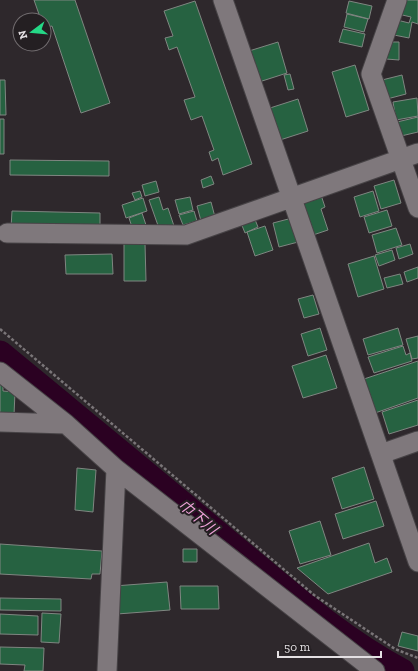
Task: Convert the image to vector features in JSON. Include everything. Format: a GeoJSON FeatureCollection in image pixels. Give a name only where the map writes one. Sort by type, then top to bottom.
{"type":"FeatureCollection","features":[{"type":"Feature","properties":{"kind":"street"},"geometry":{"type":"LineString","coordinates":[[223,0],[418,562]]}},
{"type":"Feature","properties":{"kind":"street"},"geometry":{"type":"LineString","coordinates":[[397,0],[371,74],[410,156],[418,208]]}},
{"type":"Feature","properties":{"kind":"street"},"geometry":{"type":"LineString","coordinates":[[7,233],[186,235],[410,156]]}},
{"type":"Feature","properties":{"kind":"street"},"geometry":{"type":"LineString","coordinates":[[0,372],[66,424],[116,469],[375,671]]}},
{"type":"Feature","properties":{"kind":"street"},"geometry":{"type":"LineString","coordinates":[[0,422],[66,424]]}},
{"type":"Feature","properties":{"kind":"street"},"geometry":{"type":"LineString","coordinates":[[381,454],[418,441]]}},
{"type":"Feature","properties":{"kind":"street"},"geometry":{"type":"LineString","coordinates":[[107,671],[116,469]]}},
{"type":"Feature","properties":{"kind":"path"},"geometry":{"type":"LineString","coordinates":[[0,328],[314,595],[395,649],[418,658]]}},
{"type":"Feature","properties":{"kind":"building"},"geometry":{"type":"Polygon","coordinates":[[[34,0],[75,0],[110,103],[81,113],[52,26],[52,12],[38,12],[34,0]]]}},
{"type":"Feature","properties":{"kind":"building"},"geometry":{"type":"Polygon","coordinates":[[[401,0],[418,0],[418,24],[412,22],[409,38],[394,35],[397,20],[409,23],[411,17],[398,14],[401,0]]]}},
{"type":"Feature","properties":{"kind":"building"},"geometry":{"type":"Polygon","coordinates":[[[195,1],[252,164],[223,175],[218,158],[212,161],[209,152],[214,150],[202,116],[191,120],[184,100],[195,97],[177,47],[169,50],[165,38],[173,36],[164,11],[195,1]]]}},
{"type":"Feature","properties":{"kind":"building"},"geometry":{"type":"Polygon","coordinates":[[[349,1],[372,6],[369,19],[346,13],[349,1]]]}},
{"type":"Feature","properties":{"kind":"building"},"geometry":{"type":"Polygon","coordinates":[[[347,14],[368,19],[364,32],[344,27],[347,14]]]}},
{"type":"Feature","properties":{"kind":"building"},"geometry":{"type":"Polygon","coordinates":[[[343,29],[365,34],[362,47],[339,42],[343,29]]]}},
{"type":"Feature","properties":{"kind":"building"},"geometry":{"type":"Polygon","coordinates":[[[278,42],[287,73],[259,82],[249,51],[278,42]]]}},
{"type":"Feature","properties":{"kind":"building"},"geometry":{"type":"Polygon","coordinates":[[[386,42],[399,42],[399,60],[386,59],[386,42]]]}},
{"type":"Feature","properties":{"kind":"building"},"geometry":{"type":"Polygon","coordinates":[[[355,65],[369,110],[346,117],[332,72],[355,65]]]}},
{"type":"Feature","properties":{"kind":"building"},"geometry":{"type":"Polygon","coordinates":[[[290,74],[294,89],[288,90],[284,75],[290,74]]]}},
{"type":"Feature","properties":{"kind":"building"},"geometry":{"type":"Polygon","coordinates":[[[402,75],[406,94],[387,99],[382,80],[402,75]]]}},
{"type":"Feature","properties":{"kind":"building"},"geometry":{"type":"Polygon","coordinates":[[[0,80],[5,80],[6,115],[0,115],[0,80]]]}},
{"type":"Feature","properties":{"kind":"building"},"geometry":{"type":"Polygon","coordinates":[[[417,98],[418,116],[396,120],[393,102],[417,98]]]}},
{"type":"Feature","properties":{"kind":"building"},"geometry":{"type":"Polygon","coordinates":[[[298,99],[308,131],[280,140],[270,108],[298,99]]]}},
{"type":"Feature","properties":{"kind":"building"},"geometry":{"type":"Polygon","coordinates":[[[418,117],[418,132],[401,136],[397,122],[418,117]]]}},
{"type":"Feature","properties":{"kind":"building"},"geometry":{"type":"Polygon","coordinates":[[[0,119],[4,119],[4,154],[0,154],[0,119]]]}},
{"type":"Feature","properties":{"kind":"building"},"geometry":{"type":"Polygon","coordinates":[[[10,160],[109,161],[109,176],[10,175],[10,160]]]}},
{"type":"Feature","properties":{"kind":"building"},"geometry":{"type":"Polygon","coordinates":[[[211,176],[214,184],[203,188],[201,180],[211,176]]]}},
{"type":"Feature","properties":{"kind":"building"},"geometry":{"type":"Polygon","coordinates":[[[394,180],[401,203],[381,209],[374,186],[394,180]]]}},
{"type":"Feature","properties":{"kind":"building"},"geometry":{"type":"Polygon","coordinates":[[[156,181],[159,192],[145,196],[142,185],[156,181]]]}},
{"type":"Feature","properties":{"kind":"building"},"geometry":{"type":"Polygon","coordinates":[[[140,191],[142,197],[135,200],[132,193],[140,191]]]}},
{"type":"Feature","properties":{"kind":"building"},"geometry":{"type":"Polygon","coordinates":[[[373,191],[379,211],[360,217],[354,197],[373,191]]]}},
{"type":"Feature","properties":{"kind":"building"},"geometry":{"type":"Polygon","coordinates":[[[321,195],[325,207],[321,209],[328,230],[313,235],[302,201],[321,195]]]}},
{"type":"Feature","properties":{"kind":"building"},"geometry":{"type":"Polygon","coordinates":[[[159,197],[163,210],[168,208],[175,229],[161,234],[149,200],[159,197]]]}},
{"type":"Feature","properties":{"kind":"building"},"geometry":{"type":"Polygon","coordinates":[[[190,197],[193,210],[179,214],[175,200],[190,197]]]}},
{"type":"Feature","properties":{"kind":"building"},"geometry":{"type":"Polygon","coordinates":[[[143,198],[147,211],[126,218],[122,205],[143,198]]]}},
{"type":"Feature","properties":{"kind":"building"},"geometry":{"type":"Polygon","coordinates":[[[211,202],[215,217],[201,221],[197,206],[211,202]]]}},
{"type":"Feature","properties":{"kind":"building"},"geometry":{"type":"Polygon","coordinates":[[[387,210],[392,226],[369,233],[364,217],[387,210]]]}},
{"type":"Feature","properties":{"kind":"building"},"geometry":{"type":"Polygon","coordinates":[[[12,211],[100,213],[100,230],[11,228],[12,211]]]}},
{"type":"Feature","properties":{"kind":"building"},"geometry":{"type":"Polygon","coordinates":[[[194,211],[197,221],[183,225],[179,215],[194,211]]]}},
{"type":"Feature","properties":{"kind":"building"},"geometry":{"type":"Polygon","coordinates":[[[142,213],[148,231],[133,230],[129,218],[142,213]]]}},
{"type":"Feature","properties":{"kind":"building"},"geometry":{"type":"Polygon","coordinates":[[[254,217],[258,227],[245,233],[241,223],[254,217]]]}},
{"type":"Feature","properties":{"kind":"building"},"geometry":{"type":"Polygon","coordinates":[[[296,217],[302,241],[279,247],[273,223],[296,217]]]}},
{"type":"Feature","properties":{"kind":"building"},"geometry":{"type":"Polygon","coordinates":[[[265,226],[273,250],[255,256],[247,232],[265,226]]]}},
{"type":"Feature","properties":{"kind":"building"},"geometry":{"type":"Polygon","coordinates":[[[396,228],[402,245],[377,253],[372,235],[396,228]]]}},
{"type":"Feature","properties":{"kind":"building"},"geometry":{"type":"Polygon","coordinates":[[[124,243],[145,243],[146,281],[124,281],[124,243]]]}},
{"type":"Feature","properties":{"kind":"building"},"geometry":{"type":"Polygon","coordinates":[[[410,244],[413,254],[399,259],[396,248],[410,244]]]}},
{"type":"Feature","properties":{"kind":"building"},"geometry":{"type":"Polygon","coordinates":[[[392,250],[395,260],[379,266],[375,255],[392,250]]]}},
{"type":"Feature","properties":{"kind":"building"},"geometry":{"type":"Polygon","coordinates":[[[112,254],[113,274],[66,274],[65,255],[112,254]]]}},
{"type":"Feature","properties":{"kind":"building"},"geometry":{"type":"Polygon","coordinates":[[[374,256],[384,289],[358,297],[348,264],[374,256]]]}},
{"type":"Feature","properties":{"kind":"building"},"geometry":{"type":"Polygon","coordinates":[[[418,267],[418,278],[407,282],[404,272],[418,267]]]}},
{"type":"Feature","properties":{"kind":"building"},"geometry":{"type":"Polygon","coordinates":[[[400,274],[403,284],[387,288],[384,278],[400,274]]]}},
{"type":"Feature","properties":{"kind":"building"},"geometry":{"type":"Polygon","coordinates":[[[313,295],[319,314],[304,318],[298,299],[313,295]]]}},
{"type":"Feature","properties":{"kind":"building"},"geometry":{"type":"Polygon","coordinates":[[[320,328],[327,350],[308,356],[301,334],[320,328]]]}},
{"type":"Feature","properties":{"kind":"building"},"geometry":{"type":"Polygon","coordinates":[[[398,328],[403,345],[368,355],[363,339],[398,328]]]}},
{"type":"Feature","properties":{"kind":"building"},"geometry":{"type":"Polygon","coordinates":[[[418,336],[418,358],[412,359],[406,339],[418,336]]]}},
{"type":"Feature","properties":{"kind":"building"},"geometry":{"type":"Polygon","coordinates":[[[403,346],[406,355],[410,353],[412,361],[374,373],[368,357],[403,346]]]}},
{"type":"Feature","properties":{"kind":"building"},"geometry":{"type":"Polygon","coordinates":[[[326,355],[337,388],[303,398],[292,366],[326,355]]]}},
{"type":"Feature","properties":{"kind":"building"},"geometry":{"type":"Polygon","coordinates":[[[418,361],[418,398],[375,413],[364,379],[418,361]]]}},
{"type":"Feature","properties":{"kind":"building"},"geometry":{"type":"Polygon","coordinates":[[[0,381],[3,381],[3,391],[15,392],[14,415],[0,415],[0,381]]]}},
{"type":"Feature","properties":{"kind":"building"},"geometry":{"type":"Polygon","coordinates":[[[418,400],[418,425],[389,434],[382,412],[418,400]]]}},
{"type":"Feature","properties":{"kind":"building"},"geometry":{"type":"Polygon","coordinates":[[[364,467],[374,499],[342,509],[332,478],[364,467]]]}},
{"type":"Feature","properties":{"kind":"building"},"geometry":{"type":"Polygon","coordinates":[[[77,468],[96,470],[93,512],[75,510],[77,468]]]}},
{"type":"Feature","properties":{"kind":"building"},"geometry":{"type":"Polygon","coordinates":[[[376,501],[384,526],[343,539],[335,514],[376,501]]]}},
{"type":"Feature","properties":{"kind":"building"},"geometry":{"type":"Polygon","coordinates":[[[320,521],[331,555],[300,564],[289,531],[320,521]]]}},
{"type":"Feature","properties":{"kind":"building"},"geometry":{"type":"Polygon","coordinates":[[[369,543],[375,563],[387,558],[392,572],[328,594],[297,568],[369,543]]]}},
{"type":"Feature","properties":{"kind":"building"},"geometry":{"type":"Polygon","coordinates":[[[0,544],[102,551],[100,574],[92,574],[91,579],[0,574],[0,544]]]}},
{"type":"Feature","properties":{"kind":"building"},"geometry":{"type":"Polygon","coordinates":[[[183,549],[197,549],[197,562],[183,562],[183,549]]]}},
{"type":"Feature","properties":{"kind":"building"},"geometry":{"type":"Polygon","coordinates":[[[167,582],[170,610],[117,614],[114,586],[167,582]]]}},
{"type":"Feature","properties":{"kind":"building"},"geometry":{"type":"Polygon","coordinates":[[[180,586],[218,586],[219,609],[181,609],[180,586]]]}},
{"type":"Feature","properties":{"kind":"building"},"geometry":{"type":"Polygon","coordinates":[[[0,598],[61,599],[61,611],[0,610],[0,598]]]}},
{"type":"Feature","properties":{"kind":"building"},"geometry":{"type":"Polygon","coordinates":[[[42,613],[61,614],[59,643],[41,642],[42,613]]]}},
{"type":"Feature","properties":{"kind":"building"},"geometry":{"type":"Polygon","coordinates":[[[0,614],[38,616],[38,635],[0,634],[0,614]]]}},
{"type":"Feature","properties":{"kind":"building"},"geometry":{"type":"Polygon","coordinates":[[[402,632],[418,636],[418,651],[398,646],[402,632]]]}},
{"type":"Feature","properties":{"kind":"building"},"geometry":{"type":"Polygon","coordinates":[[[0,647],[44,648],[43,671],[24,671],[25,665],[0,664],[0,647]]]}},
{"type":"Feature","properties":{"kind":"waterway","name":"巾下川"},"geometry":{"type":"LineString","coordinates":[[0,353],[289,593],[355,643],[402,671]]}}]}
